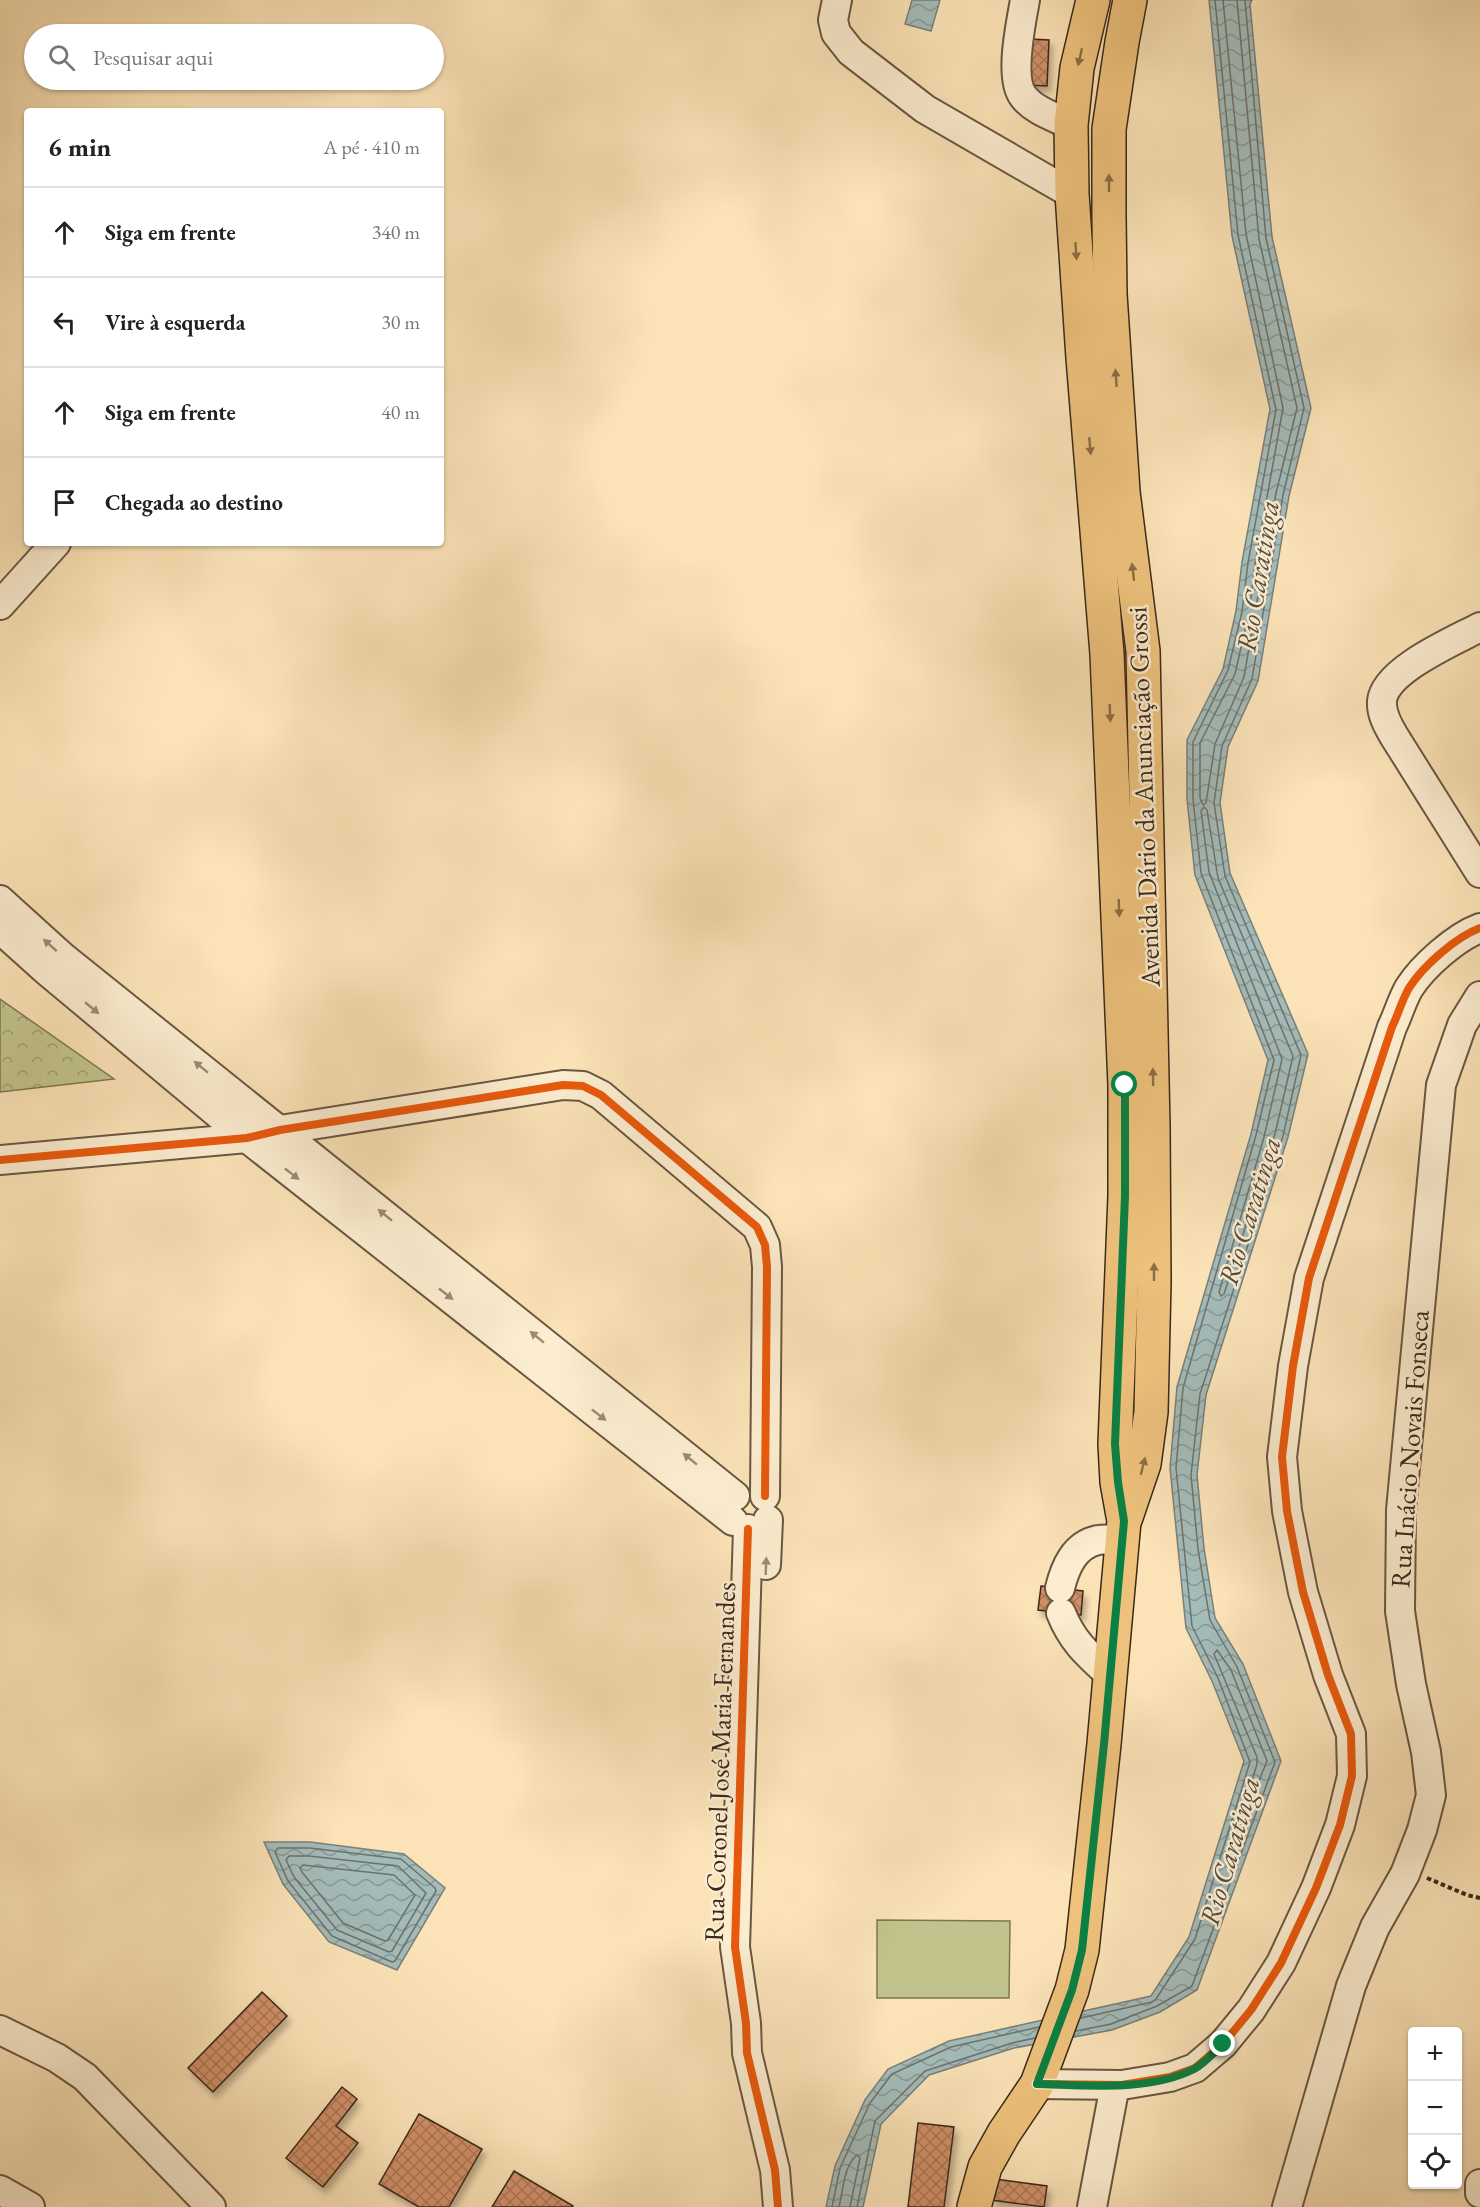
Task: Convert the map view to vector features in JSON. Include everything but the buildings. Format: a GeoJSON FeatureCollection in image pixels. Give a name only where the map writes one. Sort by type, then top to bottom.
{"type":"FeatureCollection","features":[{"type":"Feature","properties":{"kind":"main road","name":"Avenida Dário da Anunciação Grossi"},"geometry":{"type":"LineString","coordinates":[[974,2207],[985,2167],[1004,2133],[1037,2084],[1072,1990],[1082,1950],[1100,1787],[1123,1531],[1115,1444],[1125,1196],[1125,1085],[1107,654],[1072,194],[1071,125],[1077,68],[1093,0]]}},
{"type":"Feature","properties":{"kind":"main road","name":"Avenida Dário da Anunciação Grossi"},"geometry":{"type":"LineString","coordinates":[[1123,1531],[1144,1464],[1151,1412],[1154,1282],[1154,1127],[1143,651],[1123,492],[1110,282],[1109,129],[1130,0]]}},
{"type":"Feature","properties":{"kind":"main road"},"geometry":{"type":"LineString","coordinates":[[1107,654],[1143,651]]}},
{"type":"Feature","properties":{"kind":"street"},"geometry":{"type":"LineString","coordinates":[[837,0],[833,20],[836,33],[851,52],[925,109],[1072,194]]}},
{"type":"Feature","properties":{"kind":"street"},"geometry":{"type":"LineString","coordinates":[[1025,0],[1017,68],[1018,83],[1023,96],[1037,109],[1071,125]]}},
{"type":"Feature","properties":{"kind":"street"},"geometry":{"type":"LineString","coordinates":[[0,605],[53,546]]}},
{"type":"Feature","properties":{"kind":"street"},"geometry":{"type":"LineString","coordinates":[[1480,627],[1412,664],[1386,686],[1382,704],[1385,719],[1394,736],[1480,873]]}},
{"type":"Feature","properties":{"kind":"street"},"geometry":{"type":"LineString","coordinates":[[0,900],[64,958],[280,1130],[750,1512]]}},
{"type":"Feature","properties":{"kind":"street"},"geometry":{"type":"LineString","coordinates":[[1037,2084],[1115,2085],[1170,2077],[1195,2068],[1223,2044],[1251,2010],[1281,1963],[1316,1888],[1340,1825],[1352,1776],[1351,1734],[1328,1675],[1303,1592],[1287,1511],[1282,1457],[1293,1366],[1310,1278],[1392,1027],[1409,988],[1431,962],[1470,932],[1480,928]]}},
{"type":"Feature","properties":{"kind":"street"},"geometry":{"type":"LineString","coordinates":[[0,929],[246,1138],[750,1512]]}},
{"type":"Feature","properties":{"kind":"street","name":"Rua Inácio Novais Fonseca"},"geometry":{"type":"LineString","coordinates":[[1287,2207],[1351,1986],[1375,1927],[1405,1874],[1422,1830],[1431,1796],[1426,1752],[1411,1683],[1400,1611],[1401,1510],[1441,1085],[1462,1025],[1480,996]]}},
{"type":"Feature","properties":{"kind":"street","name":"Rua Coronel José Maria Fernandes"},"geometry":{"type":"LineString","coordinates":[[0,1160],[246,1138],[280,1130],[563,1085],[583,1086],[601,1095],[757,1227],[765,1245],[767,1267],[750,1512],[752,1959],[746,2023],[747,2053],[775,2170],[778,2207]]}},
{"type":"Feature","properties":{"kind":"street"},"geometry":{"type":"LineString","coordinates":[[219,1115],[220,1106],[230,1101],[244,1101]]}},
{"type":"Feature","properties":{"kind":"street"},"geometry":{"type":"LineString","coordinates":[[1109,1674],[1081,1649],[1066,1627],[1060,1600],[1064,1571],[1074,1554],[1085,1545],[1123,1531]]}},
{"type":"Feature","properties":{"kind":"street"},"geometry":{"type":"LineString","coordinates":[[0,2030],[57,2058],[85,2077],[211,2207]]}},
{"type":"Feature","properties":{"kind":"street"},"geometry":{"type":"LineString","coordinates":[[1092,2207],[1115,2085]]}},
{"type":"Feature","properties":{"kind":"street"},"geometry":{"type":"LineString","coordinates":[[1480,2184],[1480,2193]]}},
{"type":"Feature","properties":{"kind":"street"},"geometry":{"type":"LineString","coordinates":[[0,2190],[30,2207]]}},
{"type":"Feature","properties":{"kind":"path"},"geometry":{"type":"LineString","coordinates":[[1405,1874],[1431,1879],[1467,1895],[1480,1898]]}},
{"type":"Feature","properties":{"kind":"green space"},"geometry":{"type":"Polygon","coordinates":[[[0,999],[114,1079],[0,1092],[0,999]]]}},
{"type":"Feature","properties":{"kind":"green space"},"geometry":{"type":"Polygon","coordinates":[[[877,1920],[1010,1921],[1009,1998],[877,1998],[877,1920]]]}},
{"type":"Feature","properties":{"kind":"water"},"geometry":{"type":"Polygon","coordinates":[[[912,0],[940,0],[931,31],[905,24],[912,0]]]}},
{"type":"Feature","properties":{"kind":"water","name":"Rio Caratinga"},"geometry":{"type":"Polygon","coordinates":[[[1209,0],[1252,0],[1250,4],[1272,237],[1311,408],[1289,496],[1258,681],[1228,747],[1220,803],[1230,873],[1308,1054],[1288,1137],[1206,1395],[1197,1475],[1204,1548],[1215,1618],[1243,1664],[1281,1761],[1197,1990],[1160,2012],[1112,2030],[1014,2048],[929,2075],[881,2124],[863,2207],[826,2207],[835,2166],[865,2100],[888,2069],[949,2041],[1151,1996],[1189,1937],[1244,1761],[1212,1681],[1186,1628],[1170,1468],[1177,1387],[1251,1134],[1268,1060],[1195,875],[1187,799],[1187,740],[1223,669],[1236,611],[1242,562],[1270,409],[1232,236],[1209,0]]]}},
{"type":"Feature","properties":{"kind":"water"},"geometry":{"type":"Polygon","coordinates":[[[264,1842],[310,1842],[404,1854],[445,1888],[397,1970],[329,1942],[283,1884],[264,1842]]]}},
{"type":"Feature","properties":{"kind":"cycle path"},"geometry":{"type":"LineString","coordinates":[[1037,2084],[1122,2085],[1170,2077],[1195,2068],[1223,2044],[1251,2010],[1281,1963],[1316,1888],[1340,1825],[1352,1776],[1351,1734],[1328,1675],[1303,1592],[1287,1511],[1282,1457],[1293,1366],[1309,1278],[1404,997],[1415,979],[1431,962],[1461,938],[1480,928]]}},
{"type":"Feature","properties":{"kind":"cycle path"},"geometry":{"type":"LineString","coordinates":[[0,1160],[247,1138],[280,1130],[563,1085],[583,1086],[601,1095],[757,1227],[765,1245],[767,1267],[765,1496]]}},
{"type":"Feature","properties":{"kind":"cycle path"},"geometry":{"type":"LineString","coordinates":[[748,1529],[735,1947],[746,2023],[747,2053],[775,2170],[778,2207]]}},
{"type":"Feature","properties":{"kind":"route"},"geometry":{"type":"LineString","coordinates":[[1125,1085],[1125,1196],[1115,1415],[1118,1482],[1124,1521],[1104,1744],[1082,1950],[1072,1990],[1037,2084],[1122,2085],[1170,2077],[1195,2068],[1223,2044]]}}]}
